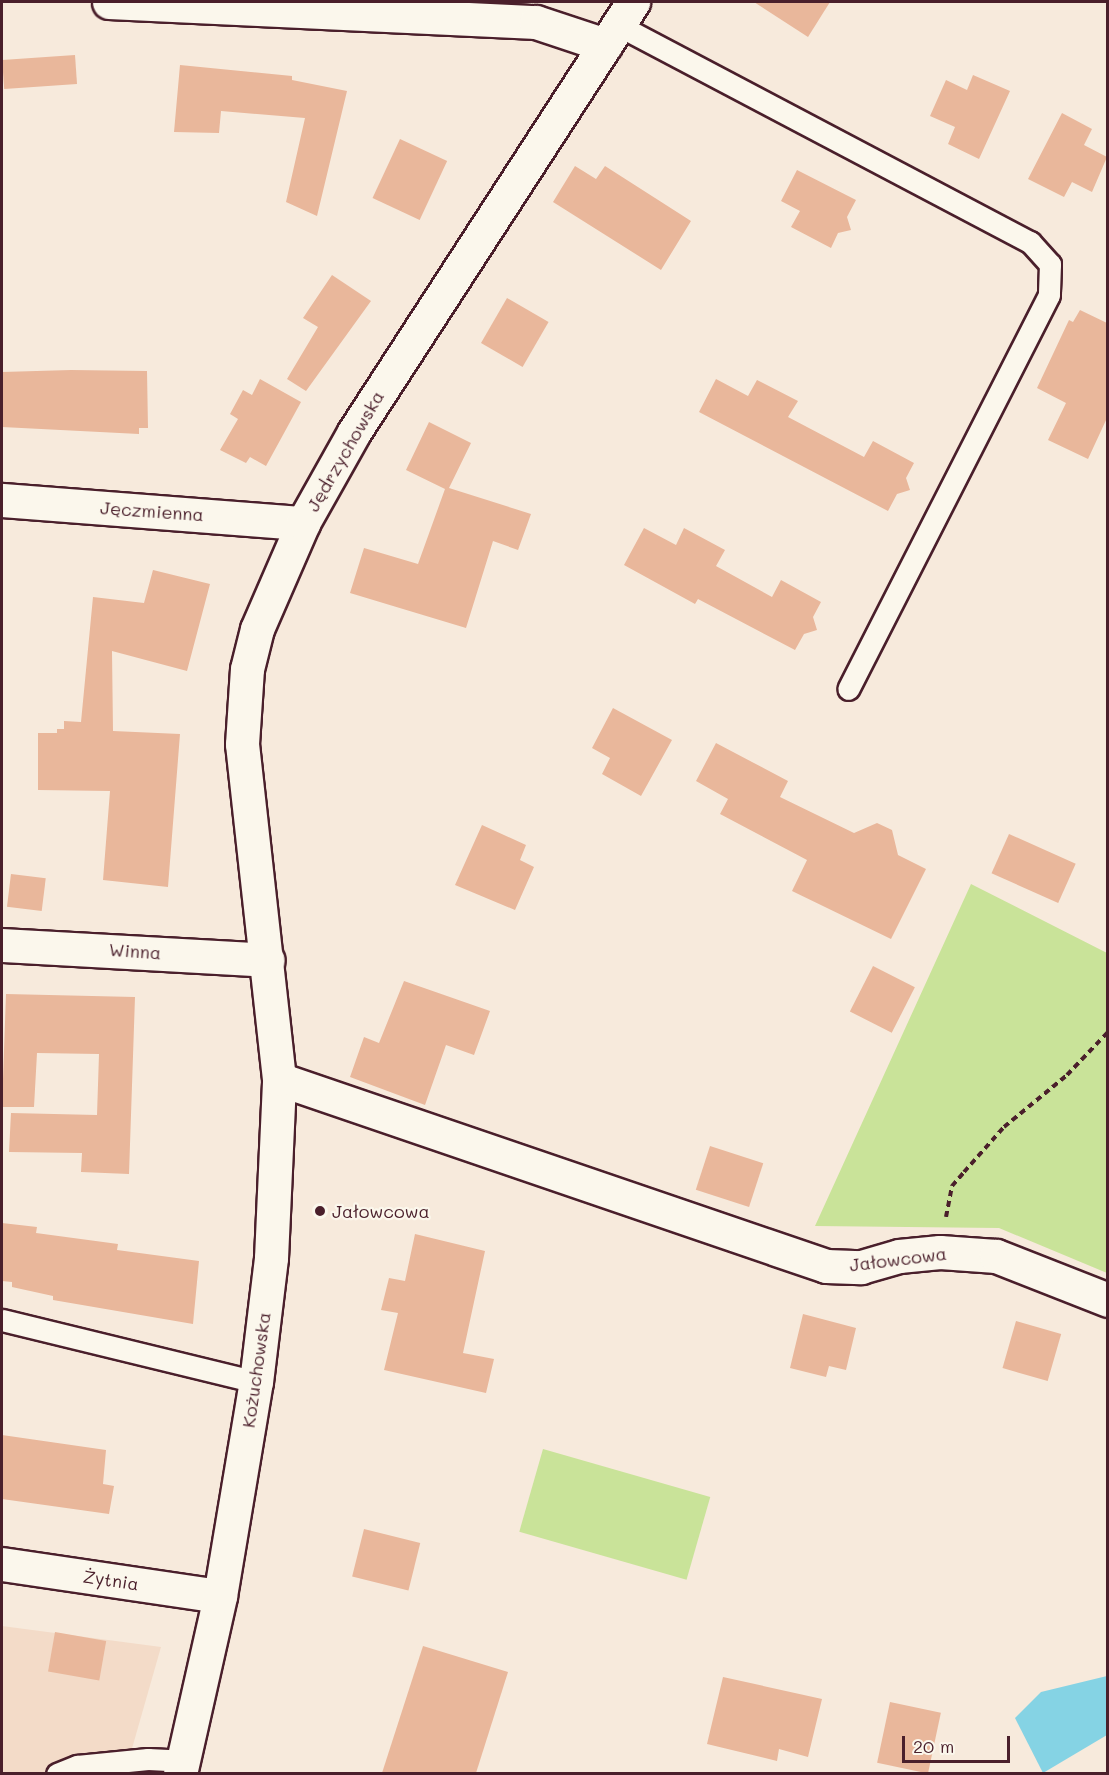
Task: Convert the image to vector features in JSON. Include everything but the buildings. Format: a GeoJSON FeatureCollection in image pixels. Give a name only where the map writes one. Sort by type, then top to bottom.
{"type":"FeatureCollection","features":[{"type":"Feature","properties":{"kind":"street"},"geometry":{"type":"LineString","coordinates":[[108,2],[619,24]]}},
{"type":"Feature","properties":{"kind":"street","name":"Jędrzychowska"},"geometry":{"type":"LineString","coordinates":[[268,960],[242,744],[243,708],[256,629],[303,523],[383,386],[619,24]]}},
{"type":"Feature","properties":{"kind":"street","name":"Jęczmienna"},"geometry":{"type":"LineString","coordinates":[[2,500],[303,523]]}},
{"type":"Feature","properties":{"kind":"street","name":"Winna"},"geometry":{"type":"LineString","coordinates":[[2,945],[268,960]]}},
{"type":"Feature","properties":{"kind":"street","name":"Kożuchowska"},"geometry":{"type":"LineString","coordinates":[[181,1767],[220,1596],[256,1382],[271,1258],[279,1079],[268,960]]}},
{"type":"Feature","properties":{"kind":"street","name":"Jałowcowa"},"geometry":{"type":"LineString","coordinates":[[279,1079],[825,1266],[861,1267],[899,1256],[936,1252],[996,1256],[1107,1300]]}},
{"type":"Feature","properties":{"kind":"street","name":"Żytnia"},"geometry":{"type":"LineString","coordinates":[[2,1564],[220,1596]]}},
{"type":"Feature","properties":{"kind":"lane"},"geometry":{"type":"LineString","coordinates":[[619,24],[1029,242],[1050,264],[1049,294],[848,689]]}},
{"type":"Feature","properties":{"kind":"lane"},"geometry":{"type":"LineString","coordinates":[[2,1320],[256,1382]]}},
{"type":"Feature","properties":{"kind":"lane"},"geometry":{"type":"LineString","coordinates":[[57,1773],[77,1766],[148,1760],[181,1767]]}},
{"type":"Feature","properties":{"kind":"path"},"geometry":{"type":"LineString","coordinates":[[936,1252],[945,1226],[951,1186],[1004,1127],[1067,1075],[1107,1032]]}},
{"type":"Feature","properties":{"kind":"shaded area"},"geometry":{"type":"Polygon","coordinates":[[[2,1626],[161,1647],[125,1773],[2,1774],[2,1626]]]}},
{"type":"Feature","properties":{"kind":"green space"},"geometry":{"type":"Polygon","coordinates":[[[971,884],[1107,953],[1107,1273],[999,1228],[815,1226],[971,884]]]}},
{"type":"Feature","properties":{"kind":"green space"},"geometry":{"type":"Polygon","coordinates":[[[543,1449],[710,1497],[687,1580],[519,1532],[543,1449]]]}},
{"type":"Feature","properties":{"kind":"water"},"geometry":{"type":"Polygon","coordinates":[[[1107,1676],[1107,1735],[1043,1773],[1015,1718],[1041,1692],[1107,1676]]]}},
{"type":"Feature","properties":{"kind":"place","name":"Jałowcowa"},"geometry":{"type":"Point","coordinates":[320,1211]}}]}
